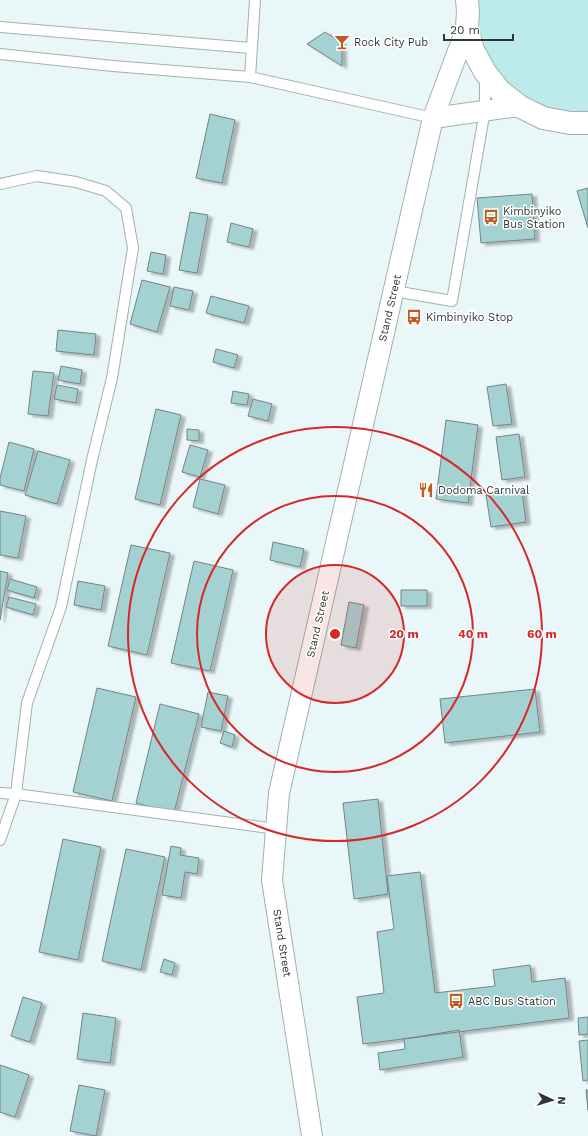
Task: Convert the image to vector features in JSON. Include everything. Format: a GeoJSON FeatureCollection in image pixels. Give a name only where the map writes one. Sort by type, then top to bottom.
{"type":"FeatureCollection","features":[{"type":"Feature","properties":{"kind":"highway"},"geometry":{"type":"LineString","coordinates":[[467,0],[467,27],[474,50],[485,72],[500,91],[519,106],[543,118],[570,123],[588,123]]}},
{"type":"Feature","properties":{"kind":"street","name":"Stand Street"},"geometry":{"type":"LineString","coordinates":[[312,1136],[272,880],[279,793],[433,118],[467,27]]}},
{"type":"Feature","properties":{"kind":"street"},"geometry":{"type":"LineString","coordinates":[[433,118],[519,106]]}},
{"type":"Feature","properties":{"kind":"lane"},"geometry":{"type":"LineString","coordinates":[[250,77],[254,0]]}},
{"type":"Feature","properties":{"kind":"lane"},"geometry":{"type":"LineString","coordinates":[[0,26],[251,48]]}},
{"type":"Feature","properties":{"kind":"lane"},"geometry":{"type":"LineString","coordinates":[[0,54],[113,66],[250,77],[433,118]]}},
{"type":"Feature","properties":{"kind":"lane"},"geometry":{"type":"LineString","coordinates":[[394,291],[452,301],[485,110],[485,72]]}},
{"type":"Feature","properties":{"kind":"lane"},"geometry":{"type":"LineString","coordinates":[[0,184],[38,176],[76,182],[106,192],[126,208],[133,248],[112,378],[92,460],[60,607],[27,704],[16,794],[0,840]]}},
{"type":"Feature","properties":{"kind":"lane"},"geometry":{"type":"LineString","coordinates":[[0,793],[276,829]]}},
{"type":"Feature","properties":{"kind":"shaded area"},"geometry":{"type":"Polygon","coordinates":[[[478,0],[588,0],[588,113],[560,112],[529,101],[504,80],[486,53],[477,22],[478,0]]]}},
{"type":"Feature","properties":{"kind":"building"},"geometry":{"type":"Polygon","coordinates":[[[325,32],[342,42],[342,66],[307,44],[325,32]]]}},
{"type":"Feature","properties":{"kind":"building"},"geometry":{"type":"Polygon","coordinates":[[[210,114],[235,120],[222,183],[196,178],[210,114]]]}},
{"type":"Feature","properties":{"kind":"building"},"geometry":{"type":"Polygon","coordinates":[[[588,188],[588,228],[577,191],[588,188]]]}},
{"type":"Feature","properties":{"kind":"building"},"geometry":{"type":"Polygon","coordinates":[[[532,194],[535,239],[481,243],[477,198],[532,194]]]}},
{"type":"Feature","properties":{"kind":"building"},"geometry":{"type":"Polygon","coordinates":[[[190,212],[208,215],[197,273],[179,270],[190,212]]]}},
{"type":"Feature","properties":{"kind":"building"},"geometry":{"type":"Polygon","coordinates":[[[231,223],[253,229],[249,247],[227,242],[231,223]]]}},
{"type":"Feature","properties":{"kind":"building"},"geometry":{"type":"Polygon","coordinates":[[[151,252],[166,255],[163,274],[147,271],[151,252]]]}},
{"type":"Feature","properties":{"kind":"building"},"geometry":{"type":"Polygon","coordinates":[[[142,280],[170,287],[157,332],[130,324],[142,280]]]}},
{"type":"Feature","properties":{"kind":"building"},"geometry":{"type":"Polygon","coordinates":[[[174,287],[193,291],[189,310],[170,306],[174,287]]]}},
{"type":"Feature","properties":{"kind":"building"},"geometry":{"type":"Polygon","coordinates":[[[211,296],[249,306],[244,323],[206,313],[211,296]]]}},
{"type":"Feature","properties":{"kind":"building"},"geometry":{"type":"Polygon","coordinates":[[[58,330],[96,334],[94,355],[56,351],[58,330]]]}},
{"type":"Feature","properties":{"kind":"building"},"geometry":{"type":"Polygon","coordinates":[[[216,349],[238,355],[234,368],[213,362],[216,349]]]}},
{"type":"Feature","properties":{"kind":"building"},"geometry":{"type":"Polygon","coordinates":[[[61,366],[82,370],[80,384],[58,380],[61,366]]]}},
{"type":"Feature","properties":{"kind":"building"},"geometry":{"type":"Polygon","coordinates":[[[33,371],[54,373],[48,416],[28,414],[33,371]]]}},
{"type":"Feature","properties":{"kind":"building"},"geometry":{"type":"Polygon","coordinates":[[[506,384],[512,424],[493,426],[487,387],[506,384]]]}},
{"type":"Feature","properties":{"kind":"building"},"geometry":{"type":"Polygon","coordinates":[[[57,385],[78,389],[76,403],[54,399],[57,385]]]}},
{"type":"Feature","properties":{"kind":"building"},"geometry":{"type":"Polygon","coordinates":[[[233,391],[249,394],[247,405],[231,403],[233,391]]]}},
{"type":"Feature","properties":{"kind":"building"},"geometry":{"type":"Polygon","coordinates":[[[253,399],[272,404],[268,421],[248,416],[253,399]]]}},
{"type":"Feature","properties":{"kind":"building"},"geometry":{"type":"Polygon","coordinates":[[[156,409],[181,415],[160,505],[135,499],[156,409]]]}},
{"type":"Feature","properties":{"kind":"building"},"geometry":{"type":"Polygon","coordinates":[[[446,420],[478,425],[468,503],[436,499],[446,420]]]}},
{"type":"Feature","properties":{"kind":"building"},"geometry":{"type":"Polygon","coordinates":[[[187,429],[199,430],[199,441],[187,440],[187,429]]]}},
{"type":"Feature","properties":{"kind":"building"},"geometry":{"type":"Polygon","coordinates":[[[519,434],[525,477],[502,480],[496,437],[519,434]]]}},
{"type":"Feature","properties":{"kind":"building"},"geometry":{"type":"Polygon","coordinates":[[[9,442],[34,449],[24,491],[0,485],[0,478],[9,442]]]}},
{"type":"Feature","properties":{"kind":"building"},"geometry":{"type":"Polygon","coordinates":[[[190,445],[208,450],[200,477],[182,472],[190,445]]]}},
{"type":"Feature","properties":{"kind":"building"},"geometry":{"type":"Polygon","coordinates":[[[38,451],[70,460],[57,504],[25,495],[38,451]]]}},
{"type":"Feature","properties":{"kind":"building"},"geometry":{"type":"Polygon","coordinates":[[[200,479],[225,485],[218,514],[193,507],[200,479]]]}},
{"type":"Feature","properties":{"kind":"building"},"geometry":{"type":"Polygon","coordinates":[[[522,490],[526,522],[491,527],[486,495],[522,490]]]}},
{"type":"Feature","properties":{"kind":"building"},"geometry":{"type":"Polygon","coordinates":[[[0,511],[26,516],[18,558],[0,555],[0,511]]]}},
{"type":"Feature","properties":{"kind":"building"},"geometry":{"type":"Polygon","coordinates":[[[273,542],[304,549],[300,567],[270,560],[273,542]]]}},
{"type":"Feature","properties":{"kind":"building"},"geometry":{"type":"Polygon","coordinates":[[[131,545],[170,553],[147,655],[108,646],[131,545]]]}},
{"type":"Feature","properties":{"kind":"building"},"geometry":{"type":"Polygon","coordinates":[[[194,561],[233,570],[210,671],[171,663],[194,561]]]}},
{"type":"Feature","properties":{"kind":"building"},"geometry":{"type":"Polygon","coordinates":[[[0,571],[8,573],[0,620],[0,571]]]}},
{"type":"Feature","properties":{"kind":"building"},"geometry":{"type":"Polygon","coordinates":[[[10,579],[37,587],[34,598],[7,590],[10,579]]]}},
{"type":"Feature","properties":{"kind":"building"},"geometry":{"type":"Polygon","coordinates":[[[78,581],[105,586],[101,610],[74,605],[78,581]]]}},
{"type":"Feature","properties":{"kind":"building"},"geometry":{"type":"Polygon","coordinates":[[[401,590],[427,590],[427,606],[401,606],[401,590]]]}},
{"type":"Feature","properties":{"kind":"building"},"geometry":{"type":"Polygon","coordinates":[[[9,597],[36,604],[33,615],[6,607],[9,597]]]}},
{"type":"Feature","properties":{"kind":"building"},"geometry":{"type":"Polygon","coordinates":[[[349,602],[364,605],[356,648],[341,645],[349,602]]]}},
{"type":"Feature","properties":{"kind":"building"},"geometry":{"type":"Polygon","coordinates":[[[97,688],[136,697],[112,801],[73,792],[97,688]]]}},
{"type":"Feature","properties":{"kind":"building"},"geometry":{"type":"Polygon","coordinates":[[[535,689],[540,732],[445,743],[440,699],[535,689]]]}},
{"type":"Feature","properties":{"kind":"building"},"geometry":{"type":"Polygon","coordinates":[[[208,692],[228,696],[221,731],[201,727],[208,692]]]}},
{"type":"Feature","properties":{"kind":"building"},"geometry":{"type":"Polygon","coordinates":[[[160,704],[199,714],[174,813],[136,803],[160,704]]]}},
{"type":"Feature","properties":{"kind":"building"},"geometry":{"type":"Polygon","coordinates":[[[224,731],[235,735],[232,747],[220,743],[224,731]]]}},
{"type":"Feature","properties":{"kind":"building"},"geometry":{"type":"Polygon","coordinates":[[[378,799],[388,894],[354,899],[343,803],[378,799]]]}},
{"type":"Feature","properties":{"kind":"building"},"geometry":{"type":"Polygon","coordinates":[[[63,839],[101,847],[78,960],[39,952],[63,839]]]}},
{"type":"Feature","properties":{"kind":"building"},"geometry":{"type":"Polygon","coordinates":[[[171,846],[181,848],[180,855],[199,858],[197,874],[185,872],[181,898],[162,895],[171,846]]]}},
{"type":"Feature","properties":{"kind":"building"},"geometry":{"type":"Polygon","coordinates":[[[126,849],[165,857],[141,970],[102,961],[126,849]]]}},
{"type":"Feature","properties":{"kind":"building"},"geometry":{"type":"Polygon","coordinates":[[[420,872],[435,993],[495,986],[493,970],[530,965],[532,982],[565,978],[569,1018],[363,1044],[357,997],[384,993],[377,932],[394,929],[387,876],[420,872]]]}},
{"type":"Feature","properties":{"kind":"building"},"geometry":{"type":"Polygon","coordinates":[[[164,959],[175,963],[172,975],[160,972],[164,959]]]}},
{"type":"Feature","properties":{"kind":"building"},"geometry":{"type":"Polygon","coordinates":[[[23,997],[42,1003],[30,1042],[11,1036],[23,997]]]}},
{"type":"Feature","properties":{"kind":"building"},"geometry":{"type":"Polygon","coordinates":[[[83,1013],[116,1018],[110,1063],[77,1059],[83,1013]]]}},
{"type":"Feature","properties":{"kind":"building"},"geometry":{"type":"Polygon","coordinates":[[[588,1017],[588,1034],[579,1035],[578,1018],[588,1017]]]}},
{"type":"Feature","properties":{"kind":"building"},"geometry":{"type":"Polygon","coordinates":[[[459,1030],[463,1057],[380,1070],[378,1053],[405,1049],[404,1039],[459,1030]]]}},
{"type":"Feature","properties":{"kind":"building"},"geometry":{"type":"Polygon","coordinates":[[[588,1040],[588,1080],[583,1081],[579,1041],[588,1040]]]}},
{"type":"Feature","properties":{"kind":"building"},"geometry":{"type":"Polygon","coordinates":[[[0,1065],[29,1075],[15,1117],[0,1112],[0,1065]]]}},
{"type":"Feature","properties":{"kind":"building"},"geometry":{"type":"Polygon","coordinates":[[[79,1085],[105,1090],[96,1136],[70,1131],[79,1085]]]}},
{"type":"Feature","properties":{"kind":"building"},"geometry":{"type":"Polygon","coordinates":[[[586,1090],[588,1090],[588,1110],[586,1090]]]}},
{"type":"Feature","properties":{"kind":"place","name":"Rock City Pub"},"geometry":{"type":"Point","coordinates":[342,42]}},
{"type":"Feature","properties":{"kind":"place","name":"Kimbinyiko Bus Station"},"geometry":{"type":"Point","coordinates":[491,217]}},
{"type":"Feature","properties":{"kind":"place","name":"Kimbinyiko Stop"},"geometry":{"type":"Point","coordinates":[414,317]}},
{"type":"Feature","properties":{"kind":"place","name":"Dodoma Carnival"},"geometry":{"type":"Point","coordinates":[426,490]}},
{"type":"Feature","properties":{"kind":"place","name":"ABC Bus Station"},"geometry":{"type":"Point","coordinates":[456,1001]}}]}
